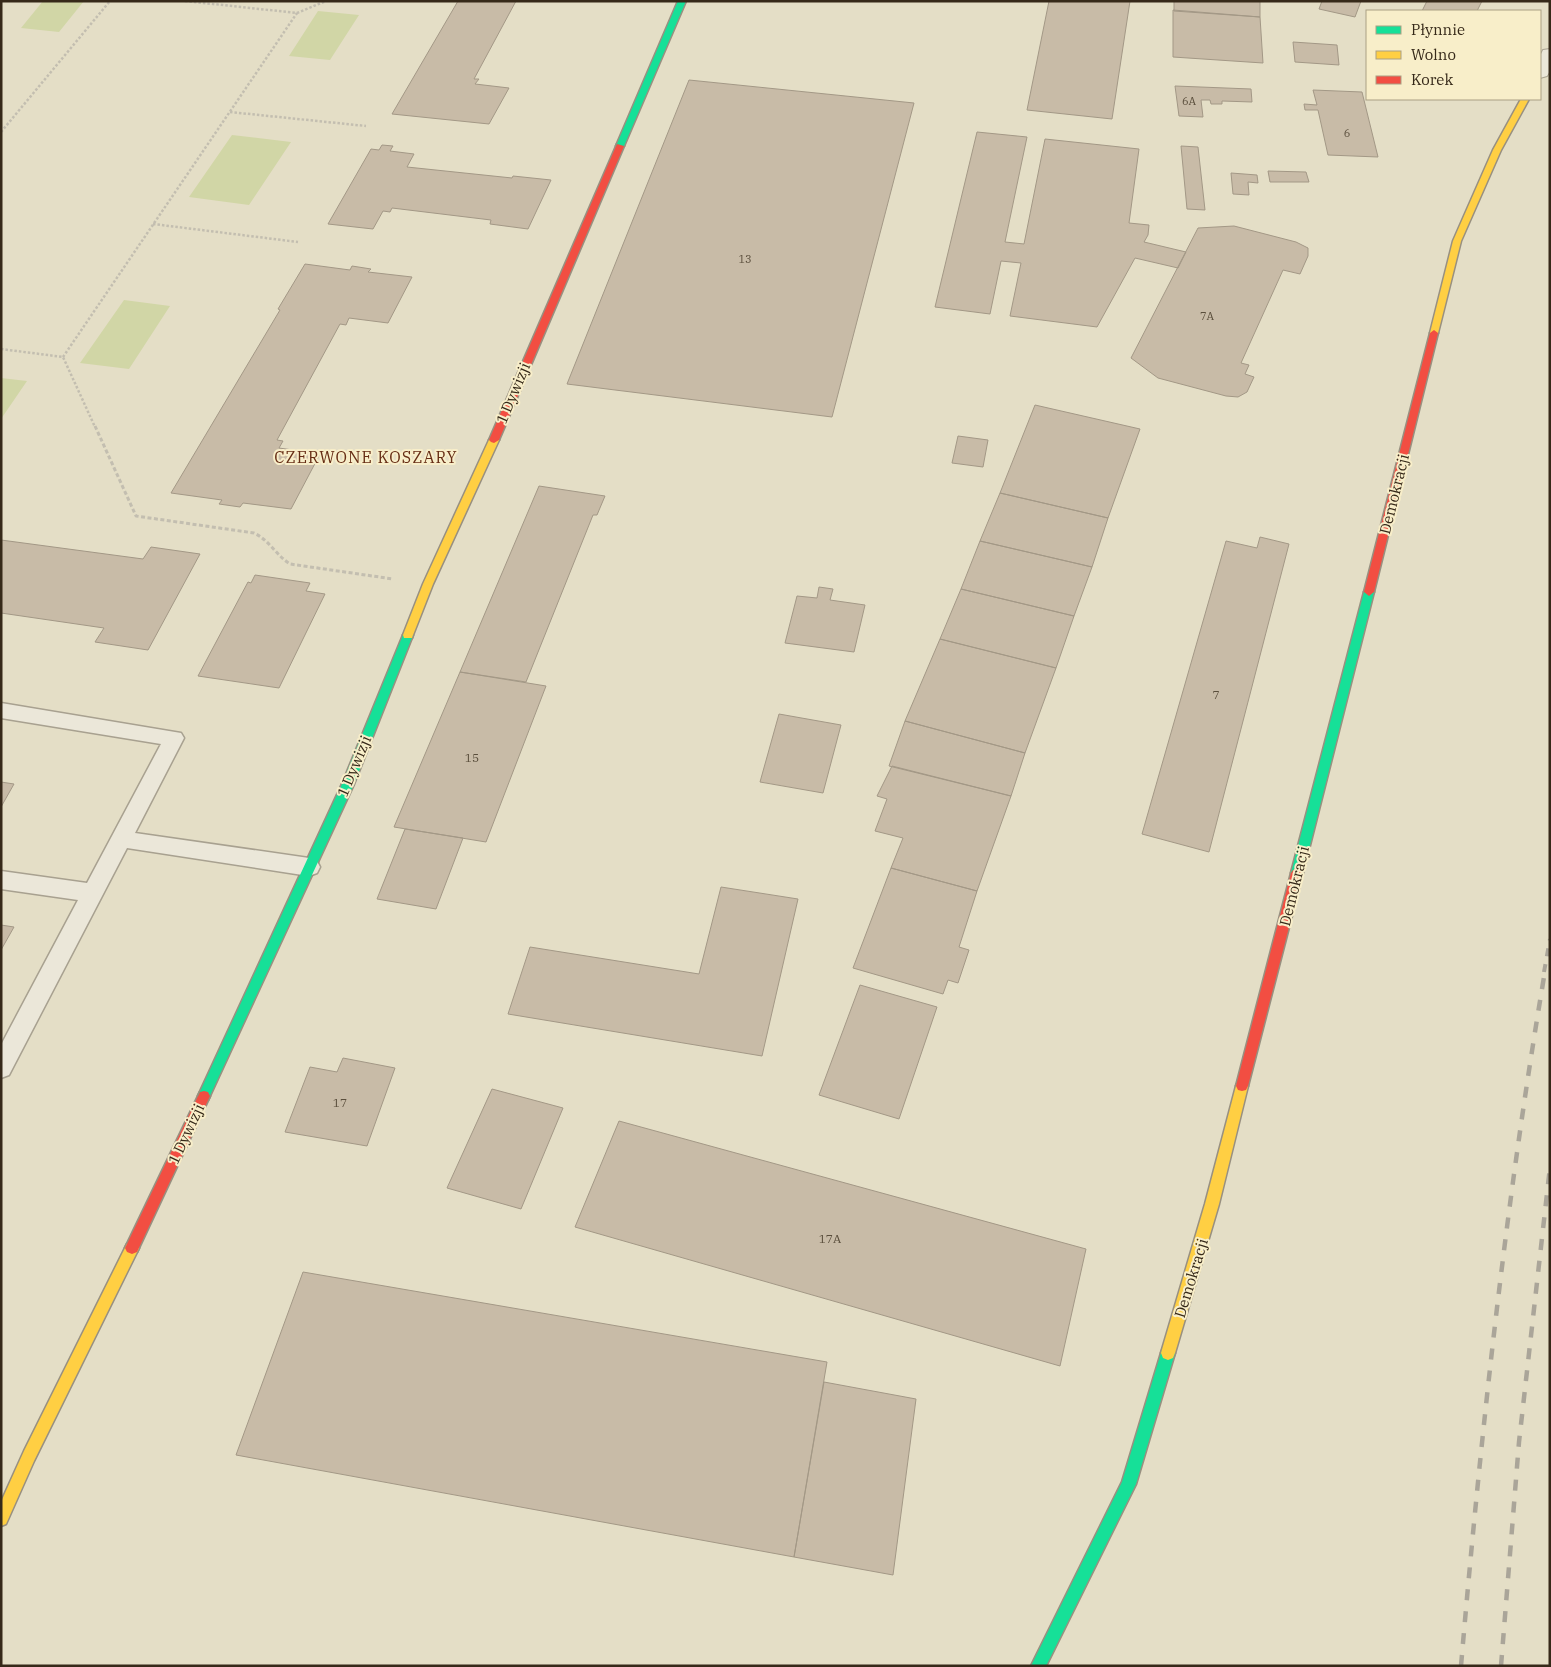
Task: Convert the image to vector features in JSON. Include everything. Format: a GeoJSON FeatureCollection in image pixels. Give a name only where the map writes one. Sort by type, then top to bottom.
{"type":"FeatureCollection","features":[{"type":"Feature","properties":{"kind":"street","name":"1 Dywizji"},"geometry":{"type":"LineString","coordinates":[[1,1519],[29,1456],[168,1174],[348,784],[428,584],[496,432],[682,1]]}},
{"type":"Feature","properties":{"kind":"street"},"geometry":{"type":"LineString","coordinates":[[1541,70],[1550,54]]}},
{"type":"Feature","properties":{"kind":"street","name":"Demokracji"},"geometry":{"type":"LineString","coordinates":[[1038,1666],[1129,1484],[1212,1204],[1412,428],[1457,241],[1497,150],[1524,100]]}},
{"type":"Feature","properties":{"kind":"lane"},"geometry":{"type":"LineString","coordinates":[[1,710],[174,738],[1,1068]]}},
{"type":"Feature","properties":{"kind":"lane"},"geometry":{"type":"LineString","coordinates":[[121,839],[309,867]]}},
{"type":"Feature","properties":{"kind":"lane"},"geometry":{"type":"LineString","coordinates":[[1,880],[92,893]]}},
{"type":"Feature","properties":{"kind":"path"},"geometry":{"type":"LineString","coordinates":[[1,132],[110,1]]}},
{"type":"Feature","properties":{"kind":"path"},"geometry":{"type":"LineString","coordinates":[[186,1],[297,13],[326,1]]}},
{"type":"Feature","properties":{"kind":"path"},"geometry":{"type":"LineString","coordinates":[[63,357],[297,13]]}},
{"type":"Feature","properties":{"kind":"path"},"geometry":{"type":"LineString","coordinates":[[230,112],[366,126]]}},
{"type":"Feature","properties":{"kind":"path"},"geometry":{"type":"LineString","coordinates":[[153,224],[298,242]]}},
{"type":"Feature","properties":{"kind":"path"},"geometry":{"type":"LineString","coordinates":[[1,349],[63,357]]}},
{"type":"Feature","properties":{"kind":"path"},"geometry":{"type":"LineString","coordinates":[[63,357],[136,516],[254,533],[264,537],[280,558],[290,564],[428,584]]}},
{"type":"Feature","properties":{"kind":"green space"},"geometry":{"type":"Polygon","coordinates":[[[43,1],[84,1],[59,32],[21,28],[43,1]]]}},
{"type":"Feature","properties":{"kind":"green space"},"geometry":{"type":"Polygon","coordinates":[[[318,11],[359,15],[330,60],[289,56],[318,11]]]}},
{"type":"Feature","properties":{"kind":"green space"},"geometry":{"type":"Polygon","coordinates":[[[232,135],[291,142],[249,205],[189,197],[232,135]]]}},
{"type":"Feature","properties":{"kind":"green space"},"geometry":{"type":"Polygon","coordinates":[[[124,300],[170,306],[129,369],[80,363],[124,300]]]}},
{"type":"Feature","properties":{"kind":"green space"},"geometry":{"type":"Polygon","coordinates":[[[1,378],[27,381],[1,419],[1,378]]]}},
{"type":"Feature","properties":{"kind":"building"},"geometry":{"type":"Polygon","coordinates":[[[458,1],[516,1],[474,79],[479,79],[475,84],[509,88],[489,124],[392,114],[458,1]]]}},
{"type":"Feature","properties":{"kind":"building"},"geometry":{"type":"Polygon","coordinates":[[[1049,1],[1130,1],[1112,119],[1027,110],[1049,1]]]}},
{"type":"Feature","properties":{"kind":"building"},"geometry":{"type":"Polygon","coordinates":[[[1174,1],[1260,1],[1260,17],[1174,11],[1174,1]]]}},
{"type":"Feature","properties":{"kind":"building"},"geometry":{"type":"Polygon","coordinates":[[[1322,1],[1361,1],[1355,17],[1319,9],[1322,1]]]}},
{"type":"Feature","properties":{"kind":"building"},"geometry":{"type":"Polygon","coordinates":[[[1427,1],[1482,1],[1478,10],[1422,10],[1427,1]]]}},
{"type":"Feature","properties":{"kind":"building"},"geometry":{"type":"Polygon","coordinates":[[[1173,10],[1260,17],[1263,63],[1173,57],[1173,10]]]}},
{"type":"Feature","properties":{"kind":"building"},"geometry":{"type":"Polygon","coordinates":[[[1293,42],[1337,45],[1339,65],[1295,62],[1293,42]]]}},
{"type":"Feature","properties":{"kind":"building"},"geometry":{"type":"Polygon","coordinates":[[[689,80],[914,103],[832,417],[567,384],[689,80]]]}},
{"type":"Feature","properties":{"kind":"building"},"geometry":{"type":"Polygon","coordinates":[[[1175,86],[1251,89],[1252,102],[1222,101],[1222,104],[1211,104],[1210,100],[1201,100],[1203,117],[1179,116],[1175,86]]]}},
{"type":"Feature","properties":{"kind":"building"},"geometry":{"type":"Polygon","coordinates":[[[1313,90],[1362,92],[1378,157],[1328,155],[1318,110],[1305,110],[1304,104],[1317,105],[1313,90]]]}},
{"type":"Feature","properties":{"kind":"building"},"geometry":{"type":"Polygon","coordinates":[[[977,132],[1027,137],[1005,242],[1024,244],[1045,139],[1139,149],[1129,223],[1149,225],[1148,235],[1144,242],[1186,252],[1178,268],[1135,258],[1097,327],[1010,316],[1021,263],[1001,261],[990,314],[935,307],[977,132]]]}},
{"type":"Feature","properties":{"kind":"building"},"geometry":{"type":"Polygon","coordinates":[[[382,145],[393,146],[390,151],[414,154],[407,167],[512,178],[513,176],[551,180],[528,229],[490,224],[491,220],[392,208],[390,212],[383,211],[373,229],[328,224],[371,149],[379,150],[382,145]]]}},
{"type":"Feature","properties":{"kind":"building"},"geometry":{"type":"Polygon","coordinates":[[[1181,146],[1198,147],[1205,210],[1187,209],[1181,146]]]}},
{"type":"Feature","properties":{"kind":"building"},"geometry":{"type":"Polygon","coordinates":[[[1268,171],[1306,172],[1309,182],[1270,182],[1268,171]]]}},
{"type":"Feature","properties":{"kind":"building"},"geometry":{"type":"Polygon","coordinates":[[[1231,173],[1257,175],[1258,183],[1248,182],[1249,195],[1233,194],[1231,173]]]}},
{"type":"Feature","properties":{"kind":"building"},"geometry":{"type":"Polygon","coordinates":[[[1234,226],[1296,242],[1308,248],[1308,256],[1300,274],[1283,270],[1241,363],[1249,365],[1245,374],[1254,377],[1247,392],[1238,397],[1226,396],[1158,378],[1131,358],[1198,228],[1234,226]]]}},
{"type":"Feature","properties":{"kind":"building"},"geometry":{"type":"Polygon","coordinates":[[[305,264],[350,270],[352,266],[371,269],[368,272],[412,277],[388,323],[349,318],[346,325],[340,324],[277,440],[283,441],[279,448],[320,454],[291,509],[243,503],[240,507],[219,504],[222,500],[171,493],[280,310],[278,309],[305,264]]]}},
{"type":"Feature","properties":{"kind":"building"},"geometry":{"type":"Polygon","coordinates":[[[1035,405],[1140,429],[1108,518],[1000,493],[1035,405]]]}},
{"type":"Feature","properties":{"kind":"building"},"geometry":{"type":"Polygon","coordinates":[[[958,436],[988,440],[983,467],[952,463],[958,436]]]}},
{"type":"Feature","properties":{"kind":"building"},"geometry":{"type":"Polygon","coordinates":[[[539,486],[605,496],[597,515],[593,515],[526,682],[460,672],[539,486]]]}},
{"type":"Feature","properties":{"kind":"building"},"geometry":{"type":"Polygon","coordinates":[[[1000,493],[1108,518],[1092,567],[980,541],[1000,493]]]}},
{"type":"Feature","properties":{"kind":"building"},"geometry":{"type":"Polygon","coordinates":[[[1260,537],[1289,544],[1209,852],[1142,834],[1226,541],[1257,548],[1260,537]]]}},
{"type":"Feature","properties":{"kind":"building"},"geometry":{"type":"Polygon","coordinates":[[[1,540],[143,559],[151,547],[200,554],[148,650],[95,642],[104,628],[1,613],[1,540]]]}},
{"type":"Feature","properties":{"kind":"building"},"geometry":{"type":"Polygon","coordinates":[[[980,541],[1092,567],[1074,616],[961,589],[980,541]]]}},
{"type":"Feature","properties":{"kind":"building"},"geometry":{"type":"Polygon","coordinates":[[[255,575],[310,583],[306,591],[325,594],[279,688],[198,676],[248,582],[251,583],[255,575]]]}},
{"type":"Feature","properties":{"kind":"building"},"geometry":{"type":"Polygon","coordinates":[[[819,587],[833,589],[830,600],[865,605],[854,652],[785,643],[797,596],[817,598],[819,587]]]}},
{"type":"Feature","properties":{"kind":"building"},"geometry":{"type":"Polygon","coordinates":[[[961,589],[1074,616],[1056,668],[940,639],[961,589]]]}},
{"type":"Feature","properties":{"kind":"building"},"geometry":{"type":"Polygon","coordinates":[[[940,639],[1056,668],[1025,753],[905,721],[940,639]]]}},
{"type":"Feature","properties":{"kind":"building"},"geometry":{"type":"Polygon","coordinates":[[[460,672],[546,686],[486,842],[394,827],[460,672]]]}},
{"type":"Feature","properties":{"kind":"building"},"geometry":{"type":"Polygon","coordinates":[[[779,714],[841,725],[823,793],[760,782],[779,714]]]}},
{"type":"Feature","properties":{"kind":"building"},"geometry":{"type":"Polygon","coordinates":[[[905,721],[1025,753],[1011,796],[889,766],[905,721]]]}},
{"type":"Feature","properties":{"kind":"building"},"geometry":{"type":"Polygon","coordinates":[[[892,766],[1011,796],[977,891],[891,868],[903,838],[875,831],[887,799],[877,796],[892,766]]]}},
{"type":"Feature","properties":{"kind":"building"},"geometry":{"type":"Polygon","coordinates":[[[1,782],[14,784],[1,807],[1,782]]]}},
{"type":"Feature","properties":{"kind":"building"},"geometry":{"type":"Polygon","coordinates":[[[405,829],[463,838],[436,909],[377,899],[405,829]]]}},
{"type":"Feature","properties":{"kind":"building"},"geometry":{"type":"Polygon","coordinates":[[[891,868],[977,891],[959,947],[969,950],[958,983],[948,980],[943,994],[853,968],[891,868]]]}},
{"type":"Feature","properties":{"kind":"building"},"geometry":{"type":"Polygon","coordinates":[[[721,887],[798,899],[762,1056],[508,1014],[530,947],[699,974],[721,887]]]}},
{"type":"Feature","properties":{"kind":"building"},"geometry":{"type":"Polygon","coordinates":[[[1,925],[14,927],[1,950],[1,925]]]}},
{"type":"Feature","properties":{"kind":"building"},"geometry":{"type":"Polygon","coordinates":[[[860,985],[937,1007],[899,1119],[819,1095],[860,985]]]}},
{"type":"Feature","properties":{"kind":"building"},"geometry":{"type":"Polygon","coordinates":[[[343,1058],[395,1068],[367,1146],[285,1132],[310,1067],[337,1072],[343,1058]]]}},
{"type":"Feature","properties":{"kind":"building"},"geometry":{"type":"Polygon","coordinates":[[[492,1089],[563,1108],[521,1209],[447,1188],[492,1089]]]}},
{"type":"Feature","properties":{"kind":"building"},"geometry":{"type":"Polygon","coordinates":[[[619,1121],[1086,1249],[1060,1366],[575,1227],[619,1121]]]}},
{"type":"Feature","properties":{"kind":"building"},"geometry":{"type":"Polygon","coordinates":[[[303,1272],[827,1362],[794,1557],[236,1455],[303,1272]]]}},
{"type":"Feature","properties":{"kind":"building"},"geometry":{"type":"Polygon","coordinates":[[[824,1382],[916,1399],[893,1575],[794,1557],[824,1382]]]}},
{"type":"Feature","properties":{"kind":"railway"},"geometry":{"type":"LineString","coordinates":[[1544,972],[1550,939]]}},
{"type":"Feature","properties":{"kind":"railway"},"geometry":{"type":"LineString","coordinates":[[1461,1666],[1477,1491],[1496,1317],[1518,1144],[1545,971]]}},
{"type":"Feature","properties":{"kind":"railway"},"geometry":{"type":"LineString","coordinates":[[1501,1666],[1519,1442],[1550,1167]]}},
{"type":"Feature","properties":{"kind":"traffic: fast"},"geometry":{"type":"LineString","coordinates":[[620,146],[682,1]]}},
{"type":"Feature","properties":{"kind":"traffic: fast"},"geometry":{"type":"LineString","coordinates":[[1297,873],[1369,592]]}},
{"type":"Feature","properties":{"kind":"traffic: fast"},"geometry":{"type":"LineString","coordinates":[[204,1096],[348,784],[408,635]]}},
{"type":"Feature","properties":{"kind":"traffic: fast"},"geometry":{"type":"LineString","coordinates":[[1038,1666],[1129,1484],[1168,1353]]}},
{"type":"Feature","properties":{"kind":"traffic: slow"},"geometry":{"type":"LineString","coordinates":[[1434,333],[1457,241],[1497,150],[1524,100]]}},
{"type":"Feature","properties":{"kind":"traffic: slow"},"geometry":{"type":"LineString","coordinates":[[408,635],[428,584],[494,440]]}},
{"type":"Feature","properties":{"kind":"traffic: slow"},"geometry":{"type":"LineString","coordinates":[[1168,1353],[1212,1204],[1242,1086]]}},
{"type":"Feature","properties":{"kind":"traffic: slow"},"geometry":{"type":"LineString","coordinates":[[1,1519],[29,1456],[132,1248]]}},
{"type":"Feature","properties":{"kind":"traffic: jam"},"geometry":{"type":"LineString","coordinates":[[494,440],[620,146]]}},
{"type":"Feature","properties":{"kind":"traffic: jam"},"geometry":{"type":"LineString","coordinates":[[1369,592],[1434,333]]}},
{"type":"Feature","properties":{"kind":"traffic: jam"},"geometry":{"type":"LineString","coordinates":[[1242,1086],[1297,873]]}},
{"type":"Feature","properties":{"kind":"traffic: jam"},"geometry":{"type":"LineString","coordinates":[[132,1248],[204,1096]]}},
{"type":"Feature","properties":{"kind":"district","name":"CZERWONE KOSZARY"},"geometry":{"type":"Point","coordinates":[366,457]}}]}
